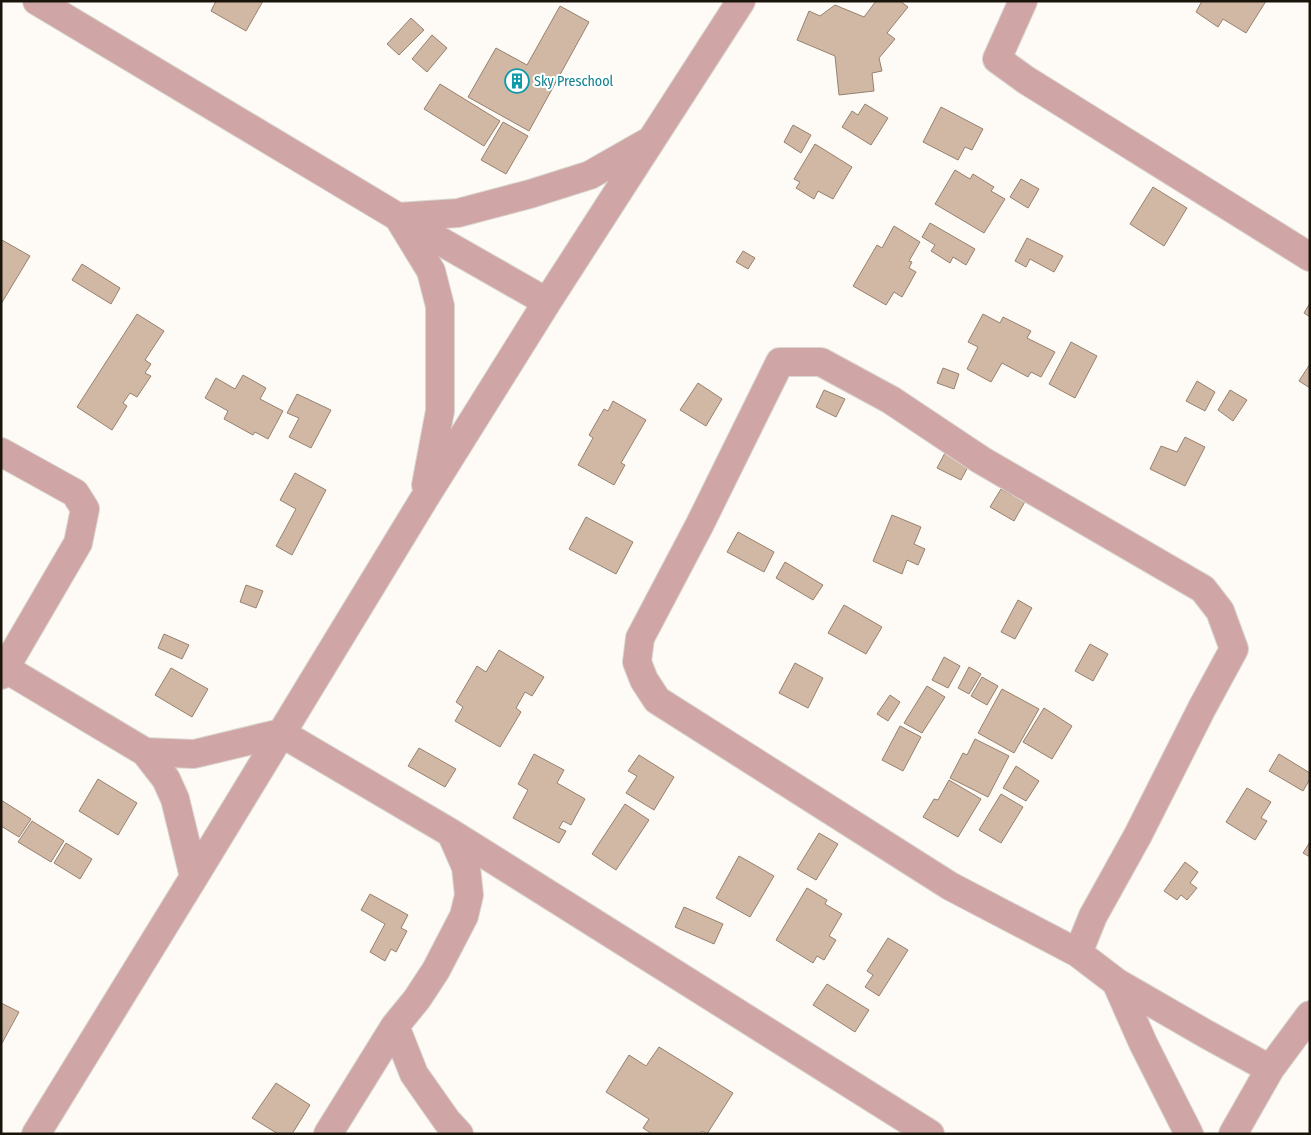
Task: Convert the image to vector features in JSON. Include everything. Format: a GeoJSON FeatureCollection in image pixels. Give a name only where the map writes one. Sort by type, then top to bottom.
{"type":"FeatureCollection","features":[{"type":"Feature","properties":{"kind":"street"},"geometry":{"type":"LineString","coordinates":[[38,1],[398,217],[547,302]]}},
{"type":"Feature","properties":{"kind":"street"},"geometry":{"type":"LineString","coordinates":[[36,1134],[424,499],[547,302],[741,1]]}},
{"type":"Feature","properties":{"kind":"street"},"geometry":{"type":"LineString","coordinates":[[1023,1],[997,59],[1026,80],[1310,257]]}},
{"type":"Feature","properties":{"kind":"street"},"geometry":{"type":"LineString","coordinates":[[398,217],[458,213],[530,194],[590,175],[651,140]]}},
{"type":"Feature","properties":{"kind":"street"},"geometry":{"type":"LineString","coordinates":[[398,217],[431,271],[440,306],[440,412],[424,499]]}},
{"type":"Feature","properties":{"kind":"street"},"geometry":{"type":"LineString","coordinates":[[1078,952],[1093,916],[1138,835],[1234,649],[1220,611],[1203,588],[981,460],[891,400],[821,362],[780,362],[700,524],[640,638],[637,662],[644,680],[657,700],[950,886],[1078,952],[1116,982],[1270,1069]]}},
{"type":"Feature","properties":{"kind":"street"},"geometry":{"type":"LineString","coordinates":[[1,452],[75,493],[85,509],[78,543],[3,670],[145,752],[166,779],[175,799],[194,878]]}},
{"type":"Feature","properties":{"kind":"street"},"geometry":{"type":"LineString","coordinates":[[145,752],[194,754],[281,733],[451,833],[930,1134]]}},
{"type":"Feature","properties":{"kind":"street"},"geometry":{"type":"LineString","coordinates":[[328,1134],[395,1026],[417,999],[436,970],[464,916],[469,895],[466,867],[451,833]]}},
{"type":"Feature","properties":{"kind":"street"},"geometry":{"type":"LineString","coordinates":[[1116,982],[1143,1043],[1189,1134]]}},
{"type":"Feature","properties":{"kind":"street"},"geometry":{"type":"LineString","coordinates":[[1233,1134],[1270,1069],[1310,1015]]}},
{"type":"Feature","properties":{"kind":"street"},"geometry":{"type":"LineString","coordinates":[[395,1026],[414,1074],[447,1121],[459,1134]]}},
{"type":"Feature","properties":{"kind":"building"},"geometry":{"type":"Polygon","coordinates":[[[216,1],[263,1],[246,31],[211,11],[216,1]]]}},
{"type":"Feature","properties":{"kind":"building"},"geometry":{"type":"Polygon","coordinates":[[[876,1],[900,1],[908,7],[887,33],[895,39],[879,58],[882,71],[872,73],[874,91],[839,95],[835,56],[797,40],[809,11],[820,16],[835,5],[864,17],[876,1]]]}},
{"type":"Feature","properties":{"kind":"building"},"geometry":{"type":"Polygon","coordinates":[[[1202,1],[1266,1],[1246,33],[1223,19],[1218,27],[1196,12],[1202,1]]]}},
{"type":"Feature","properties":{"kind":"building","name":"Sky Preschool"},"geometry":{"type":"Polygon","coordinates":[[[560,6],[589,22],[529,131],[468,97],[496,48],[527,65],[560,6]]]}},
{"type":"Feature","properties":{"kind":"building"},"geometry":{"type":"Polygon","coordinates":[[[411,18],[424,30],[399,55],[387,44],[411,18]]]}},
{"type":"Feature","properties":{"kind":"building"},"geometry":{"type":"Polygon","coordinates":[[[432,35],[447,48],[427,72],[412,59],[432,35]]]}},
{"type":"Feature","properties":{"kind":"building"},"geometry":{"type":"Polygon","coordinates":[[[440,84],[500,121],[484,146],[424,109],[440,84]]]}},
{"type":"Feature","properties":{"kind":"building"},"geometry":{"type":"Polygon","coordinates":[[[865,104],[888,118],[871,145],[842,127],[852,111],[858,115],[865,104]]]}},
{"type":"Feature","properties":{"kind":"building"},"geometry":{"type":"Polygon","coordinates":[[[941,107],[983,129],[972,150],[965,147],[958,160],[923,142],[941,107]]]}},
{"type":"Feature","properties":{"kind":"building"},"geometry":{"type":"Polygon","coordinates":[[[503,122],[528,136],[506,174],[481,160],[503,122]]]}},
{"type":"Feature","properties":{"kind":"building"},"geometry":{"type":"Polygon","coordinates":[[[793,125],[811,135],[801,153],[784,142],[793,125]]]}},
{"type":"Feature","properties":{"kind":"building"},"geometry":{"type":"Polygon","coordinates":[[[815,144],[852,167],[833,199],[818,191],[814,199],[796,188],[800,182],[794,179],[815,144]]]}},
{"type":"Feature","properties":{"kind":"building"},"geometry":{"type":"Polygon","coordinates":[[[955,170],[970,179],[973,174],[994,187],[991,191],[1005,199],[984,233],[935,204],[955,170]]]}},
{"type":"Feature","properties":{"kind":"building"},"geometry":{"type":"Polygon","coordinates":[[[1021,179],[1039,189],[1028,208],[1010,197],[1021,179]]]}},
{"type":"Feature","properties":{"kind":"building"},"geometry":{"type":"Polygon","coordinates":[[[1153,187],[1187,208],[1164,246],[1130,224],[1153,187]]]}},
{"type":"Feature","properties":{"kind":"building"},"geometry":{"type":"Polygon","coordinates":[[[930,223],[975,249],[966,265],[953,257],[950,263],[931,251],[935,245],[922,237],[930,223]]]}},
{"type":"Feature","properties":{"kind":"building"},"geometry":{"type":"Polygon","coordinates":[[[894,226],[920,242],[909,261],[912,262],[909,268],[916,272],[902,297],[894,292],[886,305],[853,286],[877,245],[882,248],[894,226]]]}},
{"type":"Feature","properties":{"kind":"building"},"geometry":{"type":"Polygon","coordinates":[[[1027,238],[1063,256],[1054,272],[1030,259],[1026,267],[1015,261],[1027,238]]]}},
{"type":"Feature","properties":{"kind":"building"},"geometry":{"type":"Polygon","coordinates":[[[2,240],[30,256],[1,304],[1,242],[2,240]]]}},
{"type":"Feature","properties":{"kind":"building"},"geometry":{"type":"Polygon","coordinates":[[[743,251],[755,258],[748,269],[736,262],[743,251]]]}},
{"type":"Feature","properties":{"kind":"building"},"geometry":{"type":"Polygon","coordinates":[[[82,264],[120,288],[111,304],[72,280],[82,264]]]}},
{"type":"Feature","properties":{"kind":"building"},"geometry":{"type":"Polygon","coordinates":[[[1310,303],[1310,317],[1304,313],[1310,303]]]}},
{"type":"Feature","properties":{"kind":"building"},"geometry":{"type":"Polygon","coordinates":[[[137,314],[164,331],[145,360],[151,364],[145,373],[151,376],[137,397],[130,393],[123,403],[127,406],[112,430],[77,407],[137,314]]]}},
{"type":"Feature","properties":{"kind":"building"},"geometry":{"type":"Polygon","coordinates":[[[983,314],[1000,323],[1003,317],[1031,331],[1027,338],[1055,352],[1041,377],[1031,372],[1028,377],[1002,363],[991,382],[967,369],[978,347],[968,342],[983,314]]]}},
{"type":"Feature","properties":{"kind":"building"},"geometry":{"type":"Polygon","coordinates":[[[1071,342],[1097,356],[1075,398],[1049,384],[1071,342]]]}},
{"type":"Feature","properties":{"kind":"building"},"geometry":{"type":"Polygon","coordinates":[[[1310,364],[1310,388],[1299,381],[1310,364]]]}},
{"type":"Feature","properties":{"kind":"building"},"geometry":{"type":"Polygon","coordinates":[[[943,368],[959,374],[954,389],[937,383],[943,368]]]}},
{"type":"Feature","properties":{"kind":"building"},"geometry":{"type":"Polygon","coordinates":[[[243,375],[266,388],[260,399],[283,411],[268,439],[255,432],[253,435],[224,419],[228,411],[205,398],[216,378],[235,389],[243,375]]]}},
{"type":"Feature","properties":{"kind":"building"},"geometry":{"type":"Polygon","coordinates":[[[1197,381],[1215,392],[1205,411],[1186,401],[1197,381]]]}},
{"type":"Feature","properties":{"kind":"building"},"geometry":{"type":"Polygon","coordinates":[[[698,383],[722,399],[706,426],[680,410],[698,383]]]}},
{"type":"Feature","properties":{"kind":"building"},"geometry":{"type":"Polygon","coordinates":[[[824,390],[845,399],[836,417],[816,407],[824,390]]]}},
{"type":"Feature","properties":{"kind":"building"},"geometry":{"type":"Polygon","coordinates":[[[1230,390],[1247,400],[1233,421],[1218,410],[1230,390]]]}},
{"type":"Feature","properties":{"kind":"building"},"geometry":{"type":"Polygon","coordinates":[[[297,394],[331,410],[311,448],[289,437],[299,418],[287,413],[297,394]]]}},
{"type":"Feature","properties":{"kind":"building"},"geometry":{"type":"Polygon","coordinates":[[[613,401],[646,420],[621,463],[625,465],[614,485],[578,465],[593,438],[589,435],[604,409],[608,411],[613,401]]]}},
{"type":"Feature","properties":{"kind":"building"},"geometry":{"type":"Polygon","coordinates":[[[1185,437],[1205,447],[1185,486],[1150,469],[1161,446],[1177,452],[1185,437]]]}},
{"type":"Feature","properties":{"kind":"building"},"geometry":{"type":"Polygon","coordinates":[[[946,451],[970,463],[961,480],[937,468],[946,451]]]}},
{"type":"Feature","properties":{"kind":"building"},"geometry":{"type":"Polygon","coordinates":[[[295,473],[326,490],[292,555],[276,546],[296,509],[280,500],[295,473]]]}},
{"type":"Feature","properties":{"kind":"building"},"geometry":{"type":"Polygon","coordinates":[[[1018,484],[1031,491],[1014,521],[990,507],[1001,489],[1012,495],[1018,484]]]}},
{"type":"Feature","properties":{"kind":"building"},"geometry":{"type":"Polygon","coordinates":[[[892,515],[921,527],[914,544],[925,549],[918,565],[907,560],[902,574],[873,561],[892,515]]]}},
{"type":"Feature","properties":{"kind":"building"},"geometry":{"type":"Polygon","coordinates":[[[586,517],[633,542],[616,574],[569,549],[586,517]]]}},
{"type":"Feature","properties":{"kind":"building"},"geometry":{"type":"Polygon","coordinates":[[[738,532],[774,552],[764,572],[727,552],[738,532]]]}},
{"type":"Feature","properties":{"kind":"building"},"geometry":{"type":"Polygon","coordinates":[[[785,562],[823,585],[813,600],[776,578],[785,562]]]}},
{"type":"Feature","properties":{"kind":"building"},"geometry":{"type":"Polygon","coordinates":[[[246,585],[263,591],[256,608],[240,602],[246,585]]]}},
{"type":"Feature","properties":{"kind":"building"},"geometry":{"type":"Polygon","coordinates":[[[1018,600],[1032,608],[1015,639],[1001,632],[1018,600]]]}},
{"type":"Feature","properties":{"kind":"building"},"geometry":{"type":"Polygon","coordinates":[[[844,605],[882,627],[866,654],[828,633],[844,605]]]}},
{"type":"Feature","properties":{"kind":"building"},"geometry":{"type":"Polygon","coordinates":[[[164,634],[189,645],[182,659],[158,648],[164,634]]]}},
{"type":"Feature","properties":{"kind":"building"},"geometry":{"type":"Polygon","coordinates":[[[1090,644],[1108,654],[1093,681],[1075,671],[1090,644]]]}},
{"type":"Feature","properties":{"kind":"building"},"geometry":{"type":"Polygon","coordinates":[[[499,650],[544,677],[532,696],[525,692],[516,708],[521,712],[500,747],[455,721],[463,707],[456,702],[477,666],[486,672],[499,650]]]}},
{"type":"Feature","properties":{"kind":"building"},"geometry":{"type":"Polygon","coordinates":[[[944,657],[960,666],[948,688],[932,680],[944,657]]]}},
{"type":"Feature","properties":{"kind":"building"},"geometry":{"type":"Polygon","coordinates":[[[795,663],[823,678],[808,708],[779,693],[795,663]]]}},
{"type":"Feature","properties":{"kind":"building"},"geometry":{"type":"Polygon","coordinates":[[[969,667],[981,674],[969,694],[958,688],[969,667]]]}},
{"type":"Feature","properties":{"kind":"building"},"geometry":{"type":"Polygon","coordinates":[[[171,668],[208,689],[192,717],[155,695],[171,668]]]}},
{"type":"Feature","properties":{"kind":"building"},"geometry":{"type":"Polygon","coordinates":[[[982,677],[998,686],[987,705],[971,696],[982,677]]]}},
{"type":"Feature","properties":{"kind":"building"},"geometry":{"type":"Polygon","coordinates":[[[927,686],[945,697],[922,733],[904,723],[927,686]]]}},
{"type":"Feature","properties":{"kind":"building"},"geometry":{"type":"Polygon","coordinates":[[[1002,689],[1039,709],[1014,753],[978,733],[1002,689]]]}},
{"type":"Feature","properties":{"kind":"building"},"geometry":{"type":"Polygon","coordinates":[[[890,695],[900,702],[888,721],[877,714],[890,695]]]}},
{"type":"Feature","properties":{"kind":"building"},"geometry":{"type":"Polygon","coordinates":[[[1044,708],[1072,726],[1052,759],[1023,742],[1044,708]]]}},
{"type":"Feature","properties":{"kind":"building"},"geometry":{"type":"Polygon","coordinates":[[[900,726],[921,737],[903,771],[882,760],[900,726]]]}},
{"type":"Feature","properties":{"kind":"building"},"geometry":{"type":"Polygon","coordinates":[[[975,739],[1009,756],[988,797],[950,778],[963,753],[967,755],[975,739]]]}},
{"type":"Feature","properties":{"kind":"building"},"geometry":{"type":"Polygon","coordinates":[[[419,748],[456,769],[445,787],[408,766],[419,748]]]}},
{"type":"Feature","properties":{"kind":"building"},"geometry":{"type":"Polygon","coordinates":[[[534,754],[564,770],[557,783],[585,799],[571,825],[563,821],[559,828],[566,831],[559,843],[513,818],[528,790],[518,784],[534,754]]]}},
{"type":"Feature","properties":{"kind":"building"},"geometry":{"type":"Polygon","coordinates":[[[1279,754],[1310,773],[1310,779],[1303,791],[1269,771],[1279,754]]]}},
{"type":"Feature","properties":{"kind":"building"},"geometry":{"type":"Polygon","coordinates":[[[639,755],[674,777],[654,810],[626,793],[637,776],[628,771],[639,755]]]}},
{"type":"Feature","properties":{"kind":"building"},"geometry":{"type":"Polygon","coordinates":[[[1016,766],[1039,781],[1026,801],[1003,788],[1016,766]]]}},
{"type":"Feature","properties":{"kind":"building"},"geometry":{"type":"Polygon","coordinates":[[[98,779],[137,803],[118,835],[79,811],[98,779]]]}},
{"type":"Feature","properties":{"kind":"building"},"geometry":{"type":"Polygon","coordinates":[[[949,780],[981,799],[958,837],[923,817],[934,799],[938,800],[949,780]]]}},
{"type":"Feature","properties":{"kind":"building"},"geometry":{"type":"Polygon","coordinates":[[[1247,788],[1271,802],[1261,818],[1267,821],[1255,840],[1226,822],[1247,788]]]}},
{"type":"Feature","properties":{"kind":"building"},"geometry":{"type":"Polygon","coordinates":[[[1001,794],[1023,807],[1001,843],[979,830],[1001,794]]]}},
{"type":"Feature","properties":{"kind":"building"},"geometry":{"type":"Polygon","coordinates":[[[1,800],[31,819],[19,837],[1,826],[1,800]]]}},
{"type":"Feature","properties":{"kind":"building"},"geometry":{"type":"Polygon","coordinates":[[[625,804],[649,820],[616,870],[592,854],[625,804]]]}},
{"type":"Feature","properties":{"kind":"building"},"geometry":{"type":"Polygon","coordinates":[[[32,821],[64,841],[51,862],[18,842],[32,821]]]}},
{"type":"Feature","properties":{"kind":"building"},"geometry":{"type":"Polygon","coordinates":[[[819,833],[838,844],[816,880],[797,869],[819,833]]]}},
{"type":"Feature","properties":{"kind":"building"},"geometry":{"type":"Polygon","coordinates":[[[1310,842],[1310,857],[1303,853],[1310,842]]]}},
{"type":"Feature","properties":{"kind":"building"},"geometry":{"type":"Polygon","coordinates":[[[66,843],[92,859],[80,879],[54,863],[66,843]]]}},
{"type":"Feature","properties":{"kind":"building"},"geometry":{"type":"Polygon","coordinates":[[[739,856],[774,876],[750,917],[716,898],[739,856]]]}},
{"type":"Feature","properties":{"kind":"building"},"geometry":{"type":"Polygon","coordinates":[[[1185,862],[1198,872],[1190,883],[1197,888],[1187,900],[1181,895],[1177,900],[1164,891],[1185,862]]]}},
{"type":"Feature","properties":{"kind":"building"},"geometry":{"type":"Polygon","coordinates":[[[807,888],[827,900],[825,904],[842,914],[829,936],[836,940],[824,960],[817,956],[813,963],[776,940],[807,888]]]}},
{"type":"Feature","properties":{"kind":"building"},"geometry":{"type":"Polygon","coordinates":[[[370,894],[408,915],[401,928],[407,931],[396,952],[391,949],[385,961],[370,952],[385,924],[361,910],[370,894]]]}},
{"type":"Feature","properties":{"kind":"building"},"geometry":{"type":"Polygon","coordinates":[[[684,907],[723,924],[714,944],[675,927],[684,907]]]}},
{"type":"Feature","properties":{"kind":"building"},"geometry":{"type":"Polygon","coordinates":[[[888,938],[908,950],[879,996],[865,987],[873,975],[867,971],[888,938]]]}},
{"type":"Feature","properties":{"kind":"building"},"geometry":{"type":"Polygon","coordinates":[[[827,984],[869,1010],[855,1032],[813,1005],[827,984]]]}},
{"type":"Feature","properties":{"kind":"building"},"geometry":{"type":"Polygon","coordinates":[[[1,1003],[19,1012],[1,1045],[1,1003]]]}},
{"type":"Feature","properties":{"kind":"building"},"geometry":{"type":"Polygon","coordinates":[[[659,1047],[733,1093],[707,1134],[702,1131],[700,1134],[652,1134],[643,1128],[649,1119],[606,1092],[629,1055],[646,1066],[659,1047]]]}},
{"type":"Feature","properties":{"kind":"building"},"geometry":{"type":"Polygon","coordinates":[[[276,1083],[310,1105],[292,1134],[278,1134],[252,1118],[276,1083]]]}},
{"type":"Feature","properties":{"kind":"place","name":"Sky Preschool"},"geometry":{"type":"Point","coordinates":[517,81]}}]}
